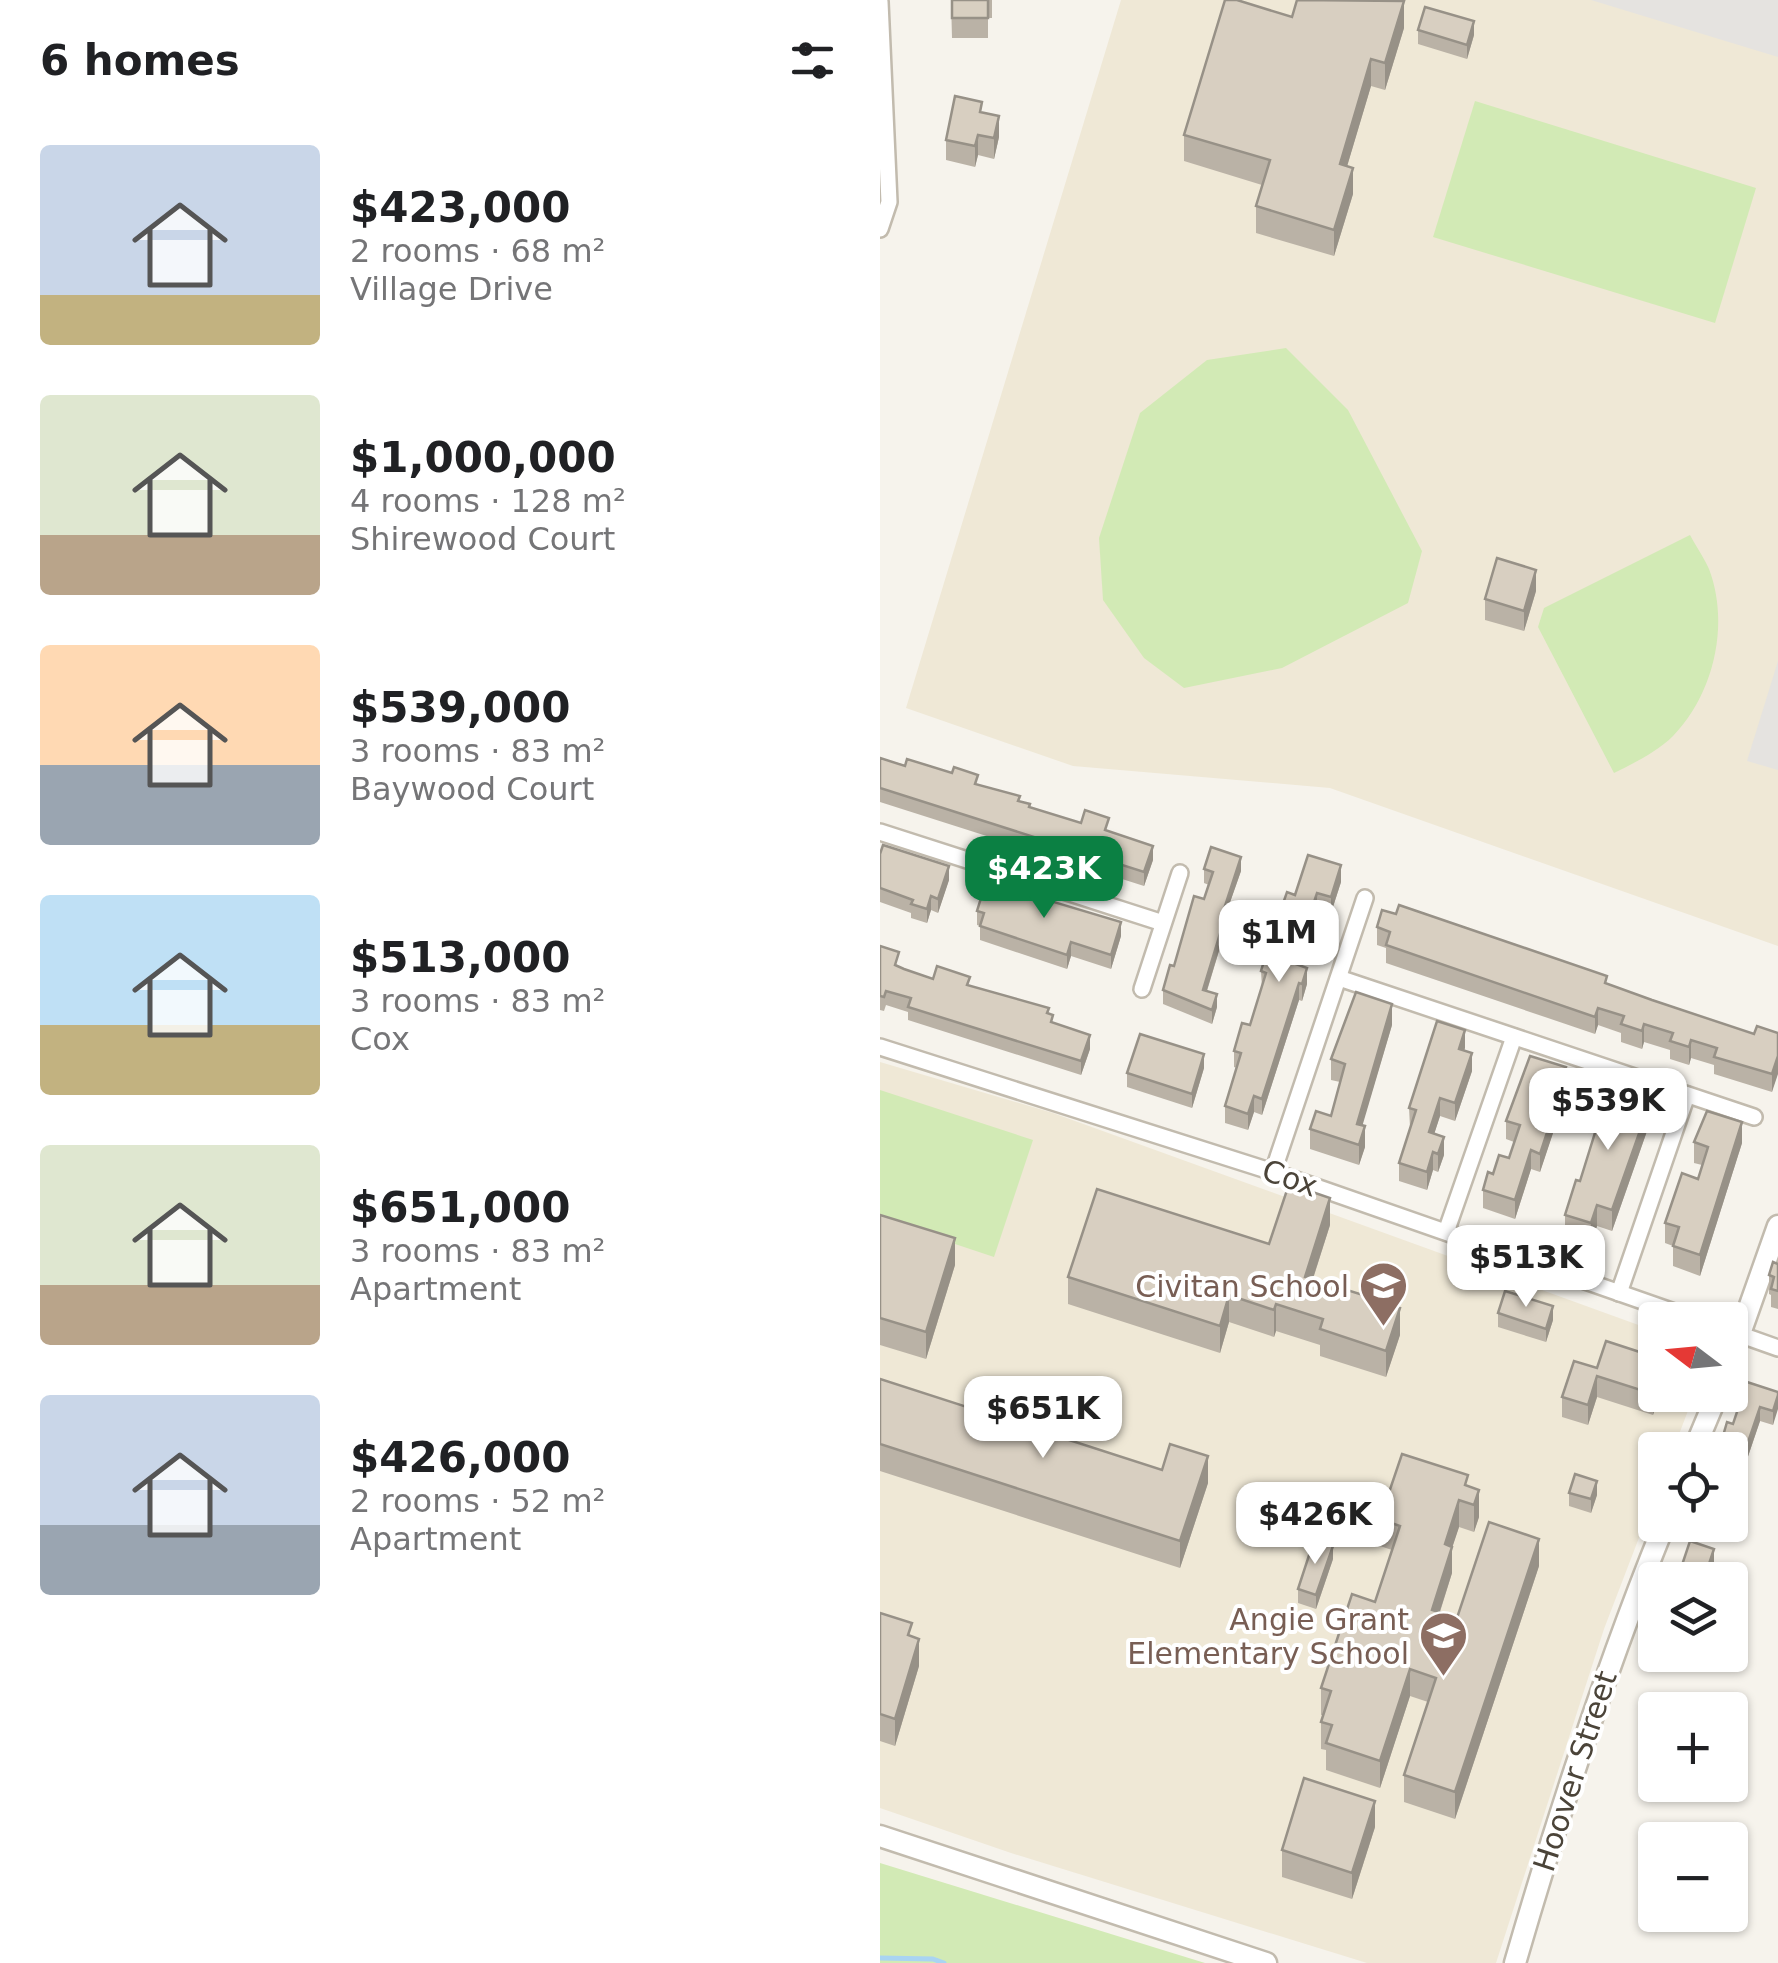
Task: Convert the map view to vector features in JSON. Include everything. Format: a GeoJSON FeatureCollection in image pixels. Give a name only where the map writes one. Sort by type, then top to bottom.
{"type":"FeatureCollection","features":[{"type":"Feature","properties":{"kind":"street"},"geometry":{"type":"LineString","coordinates":[[880,2],[889,202],[880,230]]}},
{"type":"Feature","properties":{"kind":"street"},"geometry":{"type":"LineString","coordinates":[[880,832],[1163,923]]}},
{"type":"Feature","properties":{"kind":"street"},"geometry":{"type":"LineString","coordinates":[[1142,989],[1180,873]]}},
{"type":"Feature","properties":{"kind":"street"},"geometry":{"type":"LineString","coordinates":[[1274,1172],[1365,898]]}},
{"type":"Feature","properties":{"kind":"street"},"geometry":{"type":"LineString","coordinates":[[1338,978],[1754,1117]]}},
{"type":"Feature","properties":{"kind":"street"},"geometry":{"type":"LineString","coordinates":[[1446,1232],[1514,1037]]}},
{"type":"Feature","properties":{"kind":"street","name":"Cox"},"geometry":{"type":"LineString","coordinates":[[880,1047],[1274,1172],[1647,1302]]}},
{"type":"Feature","properties":{"kind":"street"},"geometry":{"type":"LineString","coordinates":[[1619,1292],[1686,1095]]}},
{"type":"Feature","properties":{"kind":"street"},"geometry":{"type":"LineString","coordinates":[[1747,1302],[1778,1226]]}},
{"type":"Feature","properties":{"kind":"street"},"geometry":{"type":"LineString","coordinates":[[1748,1338],[1778,1348]]}},
{"type":"Feature","properties":{"kind":"street","name":"Hoover Street"},"geometry":{"type":"LineString","coordinates":[[1515,1963],[1554,1829],[1624,1623],[1657,1542]]}},
{"type":"Feature","properties":{"kind":"street"},"geometry":{"type":"LineString","coordinates":[[880,1836],[1266,1963]]}},
{"type":"Feature","properties":{"kind":"shaded area"},"geometry":{"type":"Polygon","coordinates":[[[1121,0],[1778,0],[1778,946],[1330,788],[1073,766],[906,708],[1121,0]]]}},
{"type":"Feature","properties":{"kind":"shaded area"},"geometry":{"type":"Polygon","coordinates":[[[1591,0],[1778,0],[1778,57],[1591,0]]]}},
{"type":"Feature","properties":{"kind":"shaded area"},"geometry":{"type":"Polygon","coordinates":[[[1778,661],[1778,770],[1747,761],[1778,661]]]}},
{"type":"Feature","properties":{"kind":"shaded area"},"geometry":{"type":"Polygon","coordinates":[[[880,1062],[1053,1113],[1638,1325],[1638,1412],[1688,1412],[1680,1432],[1638,1432],[1638,1540],[1604,1629],[1496,1963],[1367,1963],[1011,1853],[880,1808],[880,1062]]]}},
{"type":"Feature","properties":{"kind":"green space"},"geometry":{"type":"Polygon","coordinates":[[[1475,101],[1756,188],[1715,323],[1433,237],[1475,101]]]}},
{"type":"Feature","properties":{"kind":"green space"},"geometry":{"type":"Polygon","coordinates":[[[1286,348],[1348,410],[1422,551],[1408,603],[1282,668],[1184,688],[1144,658],[1103,600],[1099,538],[1140,413],[1207,360],[1286,348]]]}},
{"type":"Feature","properties":{"kind":"green space"},"geometry":{"type":"Polygon","coordinates":[[[1690,535],[1709,569],[1718,612],[1718,635],[1708,679],[1699,700],[1673,736],[1614,773],[1538,627],[1544,608],[1690,535]]]}},
{"type":"Feature","properties":{"kind":"green space"},"geometry":{"type":"Polygon","coordinates":[[[880,1090],[1033,1140],[994,1257],[880,1219],[880,1090]]]}},
{"type":"Feature","properties":{"kind":"green space"},"geometry":{"type":"Polygon","coordinates":[[[880,1863],[1205,1963],[880,1963],[880,1863]]]}},
{"type":"Feature","properties":{"kind":"building"},"geometry":{"type":"Polygon","coordinates":[[[952,0],[988,0],[988,18],[952,18],[952,0]]]}},
{"type":"Feature","properties":{"kind":"building"},"geometry":{"type":"Polygon","coordinates":[[[1225,0],[1292,17],[1297,0],[1404,1],[1385,63],[1371,59],[1340,164],[1353,168],[1334,230],[1256,206],[1270,160],[1184,135],[1225,0]]]}},
{"type":"Feature","properties":{"kind":"building"},"geometry":{"type":"Polygon","coordinates":[[[1425,7],[1474,21],[1467,45],[1418,30],[1425,7]]]}},
{"type":"Feature","properties":{"kind":"building"},"geometry":{"type":"Polygon","coordinates":[[[955,96],[982,102],[980,112],[999,116],[994,138],[978,135],[975,146],[946,140],[955,96]]]}},
{"type":"Feature","properties":{"kind":"building"},"geometry":{"type":"Polygon","coordinates":[[[1497,558],[1536,570],[1524,611],[1485,599],[1497,558]]]}},
{"type":"Feature","properties":{"kind":"building"},"geometry":{"type":"Polygon","coordinates":[[[880,758],[905,766],[907,759],[952,773],[954,767],[978,775],[975,784],[1020,796],[1018,801],[1030,804],[1029,807],[1081,823],[1085,810],[1109,818],[1105,830],[1153,846],[1144,872],[880,788],[880,758]]]}},
{"type":"Feature","properties":{"kind":"building"},"geometry":{"type":"Polygon","coordinates":[[[883,845],[949,866],[938,899],[931,896],[927,909],[880,888],[883,845]]]}},
{"type":"Feature","properties":{"kind":"building"},"geometry":{"type":"Polygon","coordinates":[[[1211,847],[1241,857],[1203,990],[1217,994],[1212,1010],[1163,990],[1194,896],[1204,899],[1213,872],[1204,869],[1211,847]]]}},
{"type":"Feature","properties":{"kind":"building"},"geometry":{"type":"Polygon","coordinates":[[[1308,855],[1341,865],[1331,897],[1317,893],[1308,920],[1322,924],[1317,941],[1302,936],[1293,963],[1307,968],[1262,1099],[1254,1096],[1248,1114],[1225,1106],[1241,1053],[1234,1051],[1242,1023],[1250,1025],[1266,973],[1261,971],[1287,892],[1295,895],[1308,855]]]}},
{"type":"Feature","properties":{"kind":"building"},"geometry":{"type":"Polygon","coordinates":[[[987,879],[1121,922],[1111,955],[1071,942],[1067,955],[980,926],[984,913],[977,911],[987,879]]]}},
{"type":"Feature","properties":{"kind":"building"},"geometry":{"type":"Polygon","coordinates":[[[1399,905],[1607,976],[1605,983],[1652,1000],[1754,1034],[1757,1026],[1778,1033],[1778,1056],[1772,1074],[1714,1057],[1717,1048],[1691,1040],[1689,1047],[1670,1041],[1673,1033],[1644,1024],[1642,1031],[1621,1024],[1624,1016],[1598,1008],[1595,1017],[1386,945],[1390,932],[1377,927],[1382,910],[1396,914],[1399,905]]]}},
{"type":"Feature","properties":{"kind":"building"},"geometry":{"type":"Polygon","coordinates":[[[880,946],[899,952],[895,965],[904,969],[933,979],[937,966],[970,977],[967,985],[1049,1008],[1051,1022],[1090,1035],[1081,1061],[908,1007],[911,998],[886,991],[884,997],[880,996],[880,946]]]}},
{"type":"Feature","properties":{"kind":"building"},"geometry":{"type":"Polygon","coordinates":[[[1356,992],[1392,1004],[1357,1124],[1365,1126],[1359,1145],[1310,1129],[1316,1111],[1331,1116],[1345,1064],[1331,1059],[1356,992]]]}},
{"type":"Feature","properties":{"kind":"building"},"geometry":{"type":"Polygon","coordinates":[[[1437,1021],[1465,1030],[1459,1049],[1472,1053],[1455,1103],[1440,1098],[1429,1132],[1444,1137],[1438,1154],[1433,1152],[1427,1172],[1399,1163],[1416,1110],[1409,1108],[1437,1021]]]}},
{"type":"Feature","properties":{"kind":"building"},"geometry":{"type":"Polygon","coordinates":[[[1140,1034],[1204,1054],[1192,1094],[1127,1073],[1140,1034]]]}},
{"type":"Feature","properties":{"kind":"building"},"geometry":{"type":"Polygon","coordinates":[[[1530,1056],[1566,1067],[1560,1084],[1567,1086],[1562,1101],[1558,1099],[1540,1154],[1531,1150],[1515,1200],[1483,1190],[1499,1155],[1509,1158],[1520,1125],[1506,1121],[1530,1056]]]}},
{"type":"Feature","properties":{"kind":"building"},"geometry":{"type":"Polygon","coordinates":[[[1612,1078],[1639,1087],[1633,1106],[1647,1111],[1612,1210],[1597,1205],[1591,1223],[1565,1215],[1576,1180],[1580,1181],[1612,1078]]]}},
{"type":"Feature","properties":{"kind":"building"},"geometry":{"type":"Polygon","coordinates":[[[1707,1111],[1742,1122],[1700,1255],[1673,1246],[1679,1227],[1665,1223],[1682,1173],[1698,1179],[1708,1147],[1694,1142],[1707,1111]]]}},
{"type":"Feature","properties":{"kind":"building"},"geometry":{"type":"Polygon","coordinates":[[[1289,1184],[1330,1198],[1305,1277],[1366,1296],[1373,1274],[1390,1279],[1382,1302],[1400,1308],[1386,1351],[1320,1329],[1323,1319],[1276,1304],[1274,1310],[1229,1295],[1220,1326],[1068,1277],[1097,1189],[1269,1244],[1289,1184]]]}},
{"type":"Feature","properties":{"kind":"building"},"geometry":{"type":"Polygon","coordinates":[[[880,1215],[955,1238],[926,1332],[880,1318],[880,1215]]]}},
{"type":"Feature","properties":{"kind":"building"},"geometry":{"type":"Polygon","coordinates":[[[1773,1262],[1778,1264],[1778,1291],[1771,1289],[1774,1277],[1769,1275],[1773,1262]]]}},
{"type":"Feature","properties":{"kind":"building"},"geometry":{"type":"Polygon","coordinates":[[[1505,1291],[1553,1306],[1546,1329],[1498,1313],[1505,1291]]]}},
{"type":"Feature","properties":{"kind":"building"},"geometry":{"type":"Polygon","coordinates":[[[1606,1341],[1638,1351],[1638,1389],[1597,1376],[1588,1405],[1562,1397],[1574,1361],[1597,1368],[1606,1341]]]}},
{"type":"Feature","properties":{"kind":"building"},"geometry":{"type":"Polygon","coordinates":[[[880,1379],[1162,1470],[1170,1444],[1208,1456],[1180,1541],[880,1444],[880,1379]]]}},
{"type":"Feature","properties":{"kind":"building"},"geometry":{"type":"Polygon","coordinates":[[[1748,1382],[1778,1392],[1773,1411],[1760,1407],[1748,1442],[1748,1432],[1724,1432],[1727,1422],[1733,1424],[1737,1412],[1748,1412],[1748,1382]]]}},
{"type":"Feature","properties":{"kind":"building"},"geometry":{"type":"Polygon","coordinates":[[[1402,1454],[1468,1475],[1465,1485],[1479,1490],[1474,1505],[1459,1500],[1445,1544],[1452,1547],[1432,1610],[1457,1618],[1489,1522],[1539,1539],[1455,1792],[1404,1775],[1436,1678],[1410,1669],[1380,1761],[1326,1743],[1332,1725],[1321,1722],[1331,1691],[1321,1688],[1352,1594],[1375,1602],[1400,1526],[1380,1519],[1402,1454]]]}},
{"type":"Feature","properties":{"kind":"building"},"geometry":{"type":"Polygon","coordinates":[[[1575,1474],[1597,1481],[1591,1499],[1569,1493],[1575,1474]]]}},
{"type":"Feature","properties":{"kind":"building"},"geometry":{"type":"Polygon","coordinates":[[[1314,1540],[1333,1546],[1316,1595],[1298,1589],[1314,1540]]]}},
{"type":"Feature","properties":{"kind":"building"},"geometry":{"type":"Polygon","coordinates":[[[1690,1542],[1714,1549],[1710,1562],[1683,1562],[1690,1542]]]}},
{"type":"Feature","properties":{"kind":"building"},"geometry":{"type":"Polygon","coordinates":[[[880,1613],[912,1623],[908,1635],[919,1639],[895,1719],[880,1714],[880,1613]]]}},
{"type":"Feature","properties":{"kind":"building"},"geometry":{"type":"Polygon","coordinates":[[[1304,1778],[1375,1801],[1352,1873],[1282,1850],[1304,1778]]]}},
{"type":"Feature","properties":{"kind":"waterway"},"geometry":{"type":"LineString","coordinates":[[880,1958],[933,1959],[944,1963]]}},
{"type":"Feature","properties":{"kind":"place","name":"Civitan School"},"geometry":{"type":"Point","coordinates":[1384,1328]}},
{"type":"Feature","properties":{"kind":"place","name":"Angie Grant Elementary School"},"geometry":{"type":"Point","coordinates":[1444,1678]}}]}
